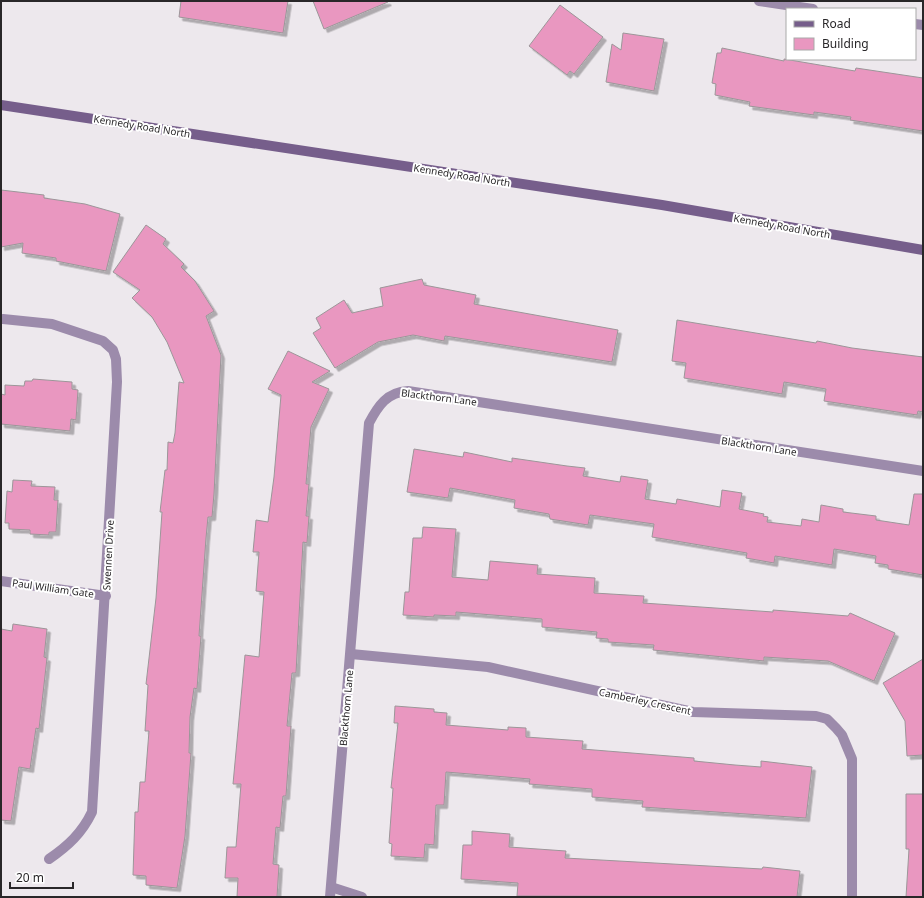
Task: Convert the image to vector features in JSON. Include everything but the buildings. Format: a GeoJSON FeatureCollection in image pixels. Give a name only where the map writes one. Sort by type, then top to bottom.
{"type":"FeatureCollection","features":[{"type":"Feature","properties":{"kind":"main road","name":"Kennedy Road North"},"geometry":{"type":"LineString","coordinates":[[1,105],[662,205],[923,250]]}},
{"type":"Feature","properties":{"kind":"street"},"geometry":{"type":"LineString","coordinates":[[759,1],[806,8]]}},
{"type":"Feature","properties":{"kind":"street","name":"Swennen Drive"},"geometry":{"type":"LineString","coordinates":[[3,320],[52,324],[103,341],[113,350],[116,359],[117,382],[106,596],[92,812],[86,824],[70,844],[49,859]]}},
{"type":"Feature","properties":{"kind":"street","name":"Blackthorn Lane"},"geometry":{"type":"LineString","coordinates":[[330,892],[351,654],[369,423],[375,411],[396,391],[408,391],[923,471]]}},
{"type":"Feature","properties":{"kind":"street","name":"Paul William Gate"},"geometry":{"type":"LineString","coordinates":[[1,581],[106,596]]}},
{"type":"Feature","properties":{"kind":"street","name":"Camberley Crescent"},"geometry":{"type":"LineString","coordinates":[[351,654],[488,667],[693,712],[816,716],[827,719],[842,735],[852,759],[852,897]]}},
{"type":"Feature","properties":{"kind":"street"},"geometry":{"type":"LineString","coordinates":[[330,892],[362,897]]}}]}
